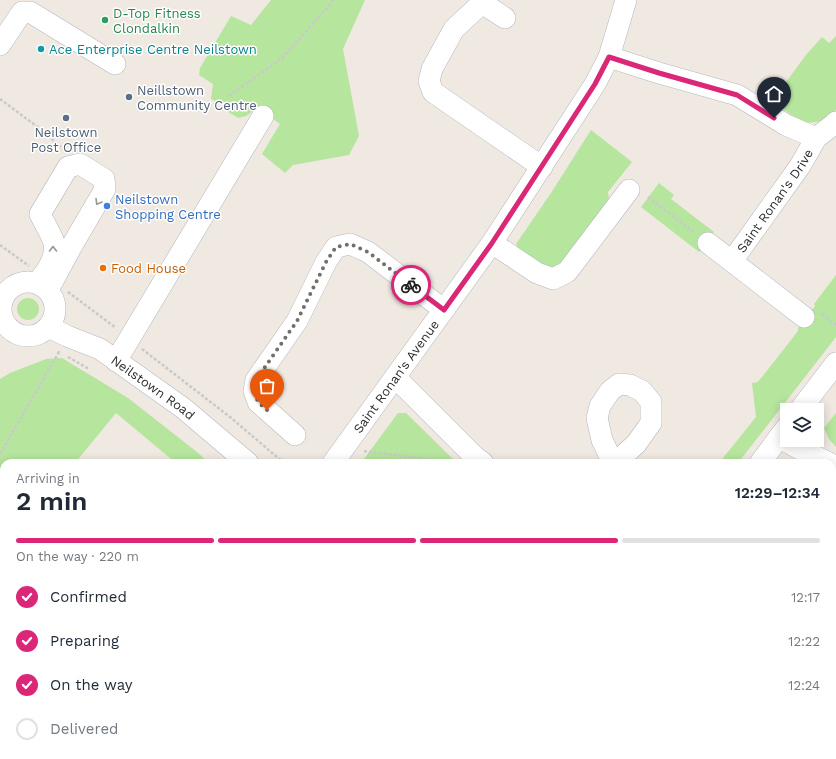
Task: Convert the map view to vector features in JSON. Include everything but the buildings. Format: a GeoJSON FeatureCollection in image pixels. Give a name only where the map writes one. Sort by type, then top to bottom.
{"type":"FeatureCollection","features":[{"type":"Feature","properties":{"kind":"street","name":"Saint Ronan's Avenue"},"geometry":{"type":"LineString","coordinates":[[336,459],[492,243],[595,84],[609,57],[626,0]]}},
{"type":"Feature","properties":{"kind":"street"},"geometry":{"type":"LineString","coordinates":[[505,18],[482,3],[454,29],[432,69],[429,81],[433,92],[542,167]]}},
{"type":"Feature","properties":{"kind":"street"},"geometry":{"type":"LineString","coordinates":[[0,45],[22,12],[30,12],[115,64]]}},
{"type":"Feature","properties":{"kind":"street","name":"Saint Ronan's Drive"},"geometry":{"type":"LineString","coordinates":[[609,57],[737,95],[786,125],[816,138]]}},
{"type":"Feature","properties":{"kind":"street"},"geometry":{"type":"LineString","coordinates":[[116,361],[263,116]]}},
{"type":"Feature","properties":{"kind":"street","name":"Saint Ronan's Drive"},"geometry":{"type":"LineString","coordinates":[[732,261],[800,166],[816,138],[836,122]]}},
{"type":"Feature","properties":{"kind":"street"},"geometry":{"type":"LineString","coordinates":[[80,164],[104,179],[105,189],[70,249],[42,286],[46,271],[54,254],[54,243],[40,214],[68,167],[80,164]]}},
{"type":"Feature","properties":{"kind":"street"},"geometry":{"type":"LineString","coordinates":[[492,243],[537,274],[553,279],[567,272],[639,194]]}},
{"type":"Feature","properties":{"kind":"street","name":"Saint Ronan's Drive"},"geometry":{"type":"LineString","coordinates":[[708,243],[811,314]]}},
{"type":"Feature","properties":{"kind":"street"},"geometry":{"type":"LineString","coordinates":[[295,435],[258,402],[254,391],[256,380],[297,321],[326,262],[336,247],[350,244],[368,252],[444,310]]}},
{"type":"Feature","properties":{"kind":"street"},"geometry":{"type":"LineString","coordinates":[[30,281],[42,286],[52,296],[54,301],[54,316],[49,327],[40,334],[28,336],[5,333],[4,322],[1,314],[4,287],[30,281]]}},
{"type":"Feature","properties":{"kind":"street","name":"Neilstown Road"},"geometry":{"type":"LineString","coordinates":[[49,327],[100,349],[183,408],[243,459]]}},
{"type":"Feature","properties":{"kind":"street"},"geometry":{"type":"LineString","coordinates":[[805,403],[836,363]]}},
{"type":"Feature","properties":{"kind":"street"},"geometry":{"type":"LineString","coordinates":[[395,377],[478,459]]}},
{"type":"Feature","properties":{"kind":"street"},"geometry":{"type":"LineString","coordinates":[[763,459],[780,436]]}},
{"type":"Feature","properties":{"kind":"street"},"geometry":{"type":"LineString","coordinates":[[796,447],[821,459]]}},
{"type":"Feature","properties":{"kind":"path"},"geometry":{"type":"LineString","coordinates":[[229,96],[282,58],[333,0]]}},
{"type":"Feature","properties":{"kind":"path"},"geometry":{"type":"LineString","coordinates":[[0,99],[60,146],[71,167]]}},
{"type":"Feature","properties":{"kind":"path"},"geometry":{"type":"LineString","coordinates":[[639,194],[708,243]]}},
{"type":"Feature","properties":{"kind":"path"},"geometry":{"type":"LineString","coordinates":[[811,314],[836,325]]}},
{"type":"Feature","properties":{"kind":"path"},"geometry":{"type":"LineString","coordinates":[[0,454],[59,352],[89,369]]}},
{"type":"Feature","properties":{"kind":"path"},"geometry":{"type":"LineString","coordinates":[[364,451],[425,459]]}},
{"type":"Feature","properties":{"kind":"green space"},"geometry":{"type":"Polygon","coordinates":[[[271,0],[365,0],[343,49],[359,136],[349,155],[293,165],[285,173],[262,154],[280,124],[258,108],[246,116],[238,118],[222,108],[223,105],[211,99],[213,84],[199,75],[200,68],[231,16],[251,25],[271,0]]]}},
{"type":"Feature","properties":{"kind":"green space"},"geometry":{"type":"Polygon","coordinates":[[[836,36],[836,110],[823,121],[807,123],[793,116],[772,101],[806,55],[822,37],[829,43],[836,36]]]}},
{"type":"Feature","properties":{"kind":"green space"},"geometry":{"type":"Polygon","coordinates":[[[591,130],[632,162],[608,192],[610,206],[566,265],[553,272],[518,248],[516,244],[551,193],[591,130]]]}},
{"type":"Feature","properties":{"kind":"green space"},"geometry":{"type":"Polygon","coordinates":[[[659,183],[674,195],[671,199],[714,232],[699,252],[641,207],[659,183]]]}},
{"type":"Feature","properties":{"kind":"green space"},"geometry":{"type":"Polygon","coordinates":[[[836,275],[836,337],[785,403],[780,403],[780,409],[741,459],[722,459],[756,417],[752,383],[758,382],[798,331],[798,328],[815,306],[814,304],[836,275]]]}},
{"type":"Feature","properties":{"kind":"green space"},"geometry":{"type":"Polygon","coordinates":[[[28,298],[36,301],[39,309],[36,317],[28,320],[20,317],[17,309],[20,301],[28,298]]]}},
{"type":"Feature","properties":{"kind":"green space"},"geometry":{"type":"Polygon","coordinates":[[[62,358],[128,398],[205,459],[171,459],[116,413],[78,459],[0,459],[0,379],[10,373],[46,359],[62,358]]]}},
{"type":"Feature","properties":{"kind":"green space"},"geometry":{"type":"Polygon","coordinates":[[[398,413],[406,413],[453,459],[364,459],[398,413]]]}},
{"type":"Feature","properties":{"kind":"green space"},"geometry":{"type":"Polygon","coordinates":[[[836,413],[836,447],[829,439],[824,428],[836,413]]]}},
{"type":"Feature","properties":{"kind":"way so far"},"geometry":{"type":"LineString","coordinates":[[267,410],[258,402],[254,391],[256,380],[297,321],[326,262],[336,247],[350,244],[368,252],[411,285]]}},
{"type":"Feature","properties":{"kind":"place","name":"D-Top Fitness Clondalkin"},"geometry":{"type":"Point","coordinates":[105,20]}},
{"type":"Feature","properties":{"kind":"place","name":"Ace Enterprise Centre Neilstown"},"geometry":{"type":"Point","coordinates":[41,49]}},
{"type":"Feature","properties":{"kind":"place","name":"Neillstown Community Centre"},"geometry":{"type":"Point","coordinates":[129,97]}},
{"type":"Feature","properties":{"kind":"place","name":"Neilstown Post Office"},"geometry":{"type":"Point","coordinates":[66,118]}},
{"type":"Feature","properties":{"kind":"place","name":"Neilstown Shopping Centre"},"geometry":{"type":"Point","coordinates":[107,206]}},
{"type":"Feature","properties":{"kind":"place","name":"Food House"},"geometry":{"type":"Point","coordinates":[103,268]}},
{"type":"Feature","properties":{"kind":"route"},"geometry":{"type":"LineString","coordinates":[[411,285],[444,310],[492,243],[542,167],[595,84],[609,57],[737,95],[774,118]]}}]}
